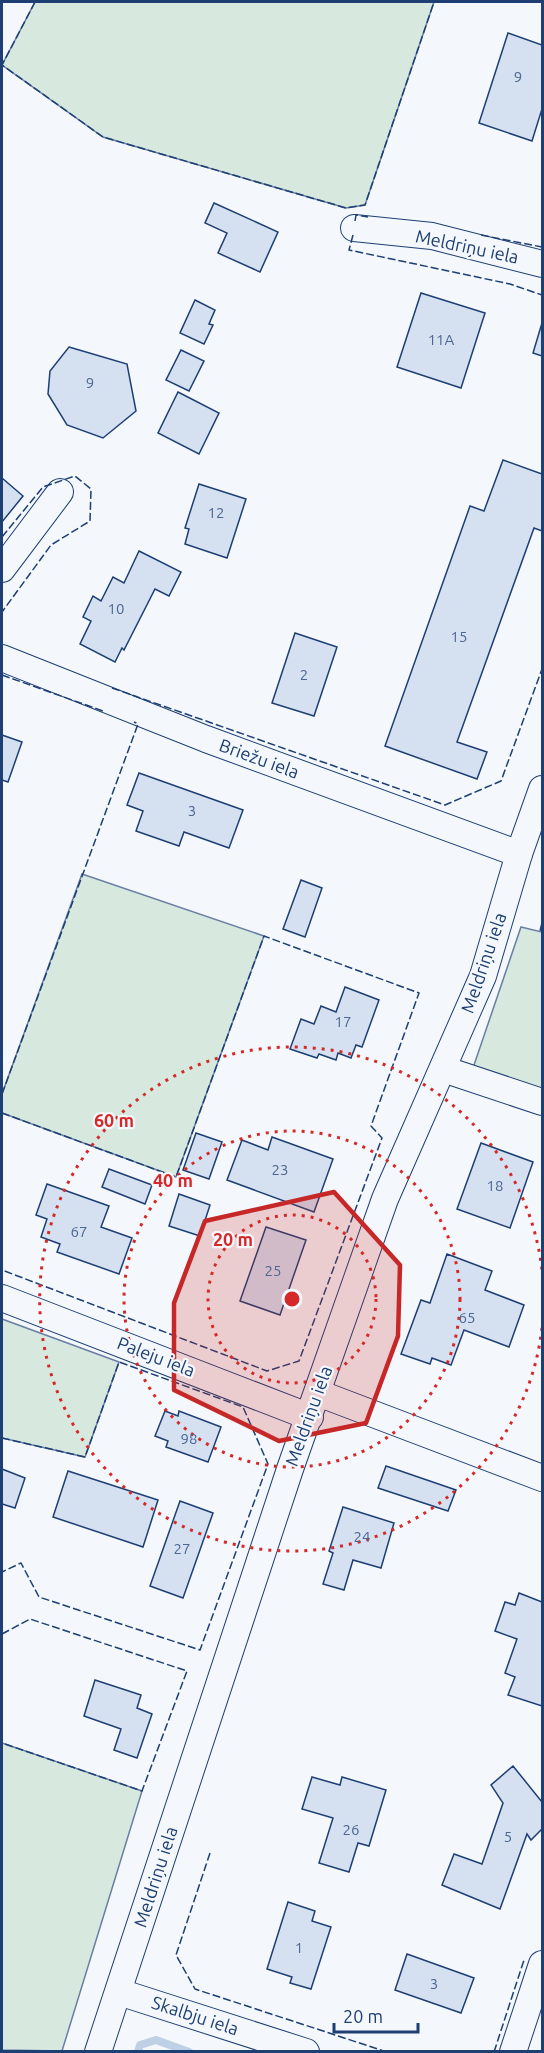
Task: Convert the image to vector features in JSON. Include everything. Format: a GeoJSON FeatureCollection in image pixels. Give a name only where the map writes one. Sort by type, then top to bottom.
{"type":"FeatureCollection","features":[{"type":"Feature","properties":{"kind":"street","name":"Meldriņu iela"},"geometry":{"type":"LineString","coordinates":[[354,228],[432,236],[543,264]]}},
{"type":"Feature","properties":{"kind":"street"},"geometry":{"type":"LineString","coordinates":[[2,569],[60,492]]}},
{"type":"Feature","properties":{"kind":"street","name":"Briežu iela"},"geometry":{"type":"LineString","coordinates":[[2,658],[206,739],[519,854]]}},
{"type":"Feature","properties":{"kind":"street","name":"Meldriņu iela"},"geometry":{"type":"LineString","coordinates":[[98,2052],[290,1469],[385,1199],[483,976],[519,854],[543,789]]}},
{"type":"Feature","properties":{"kind":"street"},"geometry":{"type":"LineString","coordinates":[[443,1069],[543,1102]]}},
{"type":"Feature","properties":{"kind":"street","name":"Paleju iela"},"geometry":{"type":"LineString","coordinates":[[2,1298],[309,1417]]}},
{"type":"Feature","properties":{"kind":"street"},"geometry":{"type":"LineString","coordinates":[[318,1393],[543,1478]]}},
{"type":"Feature","properties":{"kind":"street"},"geometry":{"type":"LineString","coordinates":[[513,2052],[543,1964]]}},
{"type":"Feature","properties":{"kind":"street","name":"Skalbju iela"},"geometry":{"type":"LineString","coordinates":[[119,1992],[306,2052]]}},
{"type":"Feature","properties":{"kind":"highlighted area"},"geometry":{"type":"Polygon","coordinates":[[[334,1192],[400,1265],[398,1336],[366,1423],[279,1441],[174,1390],[174,1303],[205,1221],[334,1192]]]}},
{"type":"Feature","properties":{"kind":"shaded area"},"geometry":{"type":"Polygon","coordinates":[[[35,2],[434,2],[365,205],[346,208],[103,137],[2,65],[35,2]]]}},
{"type":"Feature","properties":{"kind":"shaded area"},"geometry":{"type":"Polygon","coordinates":[[[82,874],[264,936],[176,1177],[2,1113],[2,1094],[82,874]]]}},
{"type":"Feature","properties":{"kind":"shaded area"},"geometry":{"type":"Polygon","coordinates":[[[521,927],[542,932],[542,1089],[473,1068],[521,927]]]}},
{"type":"Feature","properties":{"kind":"shaded area"},"geometry":{"type":"Polygon","coordinates":[[[2,1319],[119,1362],[85,1457],[2,1438],[2,1319]]]}},
{"type":"Feature","properties":{"kind":"shaded area"},"geometry":{"type":"Polygon","coordinates":[[[2,1743],[142,1791],[62,2051],[2,2050],[2,1743]]]}},
{"type":"Feature","properties":{"kind":"building"},"geometry":{"type":"Polygon","coordinates":[[[508,33],[542,45],[542,109],[532,141],[479,123],[508,33]]]}},
{"type":"Feature","properties":{"kind":"building"},"geometry":{"type":"Polygon","coordinates":[[[214,203],[278,232],[260,272],[218,253],[227,233],[205,223],[214,203]]]}},
{"type":"Feature","properties":{"kind":"building"},"geometry":{"type":"Polygon","coordinates":[[[421,293],[485,313],[461,388],[397,367],[421,293]]]}},
{"type":"Feature","properties":{"kind":"building"},"geometry":{"type":"Polygon","coordinates":[[[195,300],[215,310],[209,324],[213,325],[204,344],[180,333],[195,300]]]}},
{"type":"Feature","properties":{"kind":"building"},"geometry":{"type":"Polygon","coordinates":[[[542,323],[542,356],[533,353],[542,323]]]}},
{"type":"Feature","properties":{"kind":"building"},"geometry":{"type":"Polygon","coordinates":[[[69,347],[127,364],[136,411],[103,438],[67,425],[48,394],[50,371],[69,347]]]}},
{"type":"Feature","properties":{"kind":"building"},"geometry":{"type":"Polygon","coordinates":[[[181,350],[204,361],[189,391],[166,380],[181,350]]]}},
{"type":"Feature","properties":{"kind":"building"},"geometry":{"type":"Polygon","coordinates":[[[178,392],[219,413],[199,454],[158,433],[178,392]]]}},
{"type":"Feature","properties":{"kind":"building"},"geometry":{"type":"Polygon","coordinates":[[[503,460],[542,474],[542,531],[534,528],[457,742],[487,752],[477,779],[385,746],[470,506],[484,511],[503,460]]]}},
{"type":"Feature","properties":{"kind":"building"},"geometry":{"type":"Polygon","coordinates":[[[2,478],[23,496],[2,522],[2,478]]]}},
{"type":"Feature","properties":{"kind":"building"},"geometry":{"type":"Polygon","coordinates":[[[199,484],[246,499],[227,558],[185,544],[189,529],[185,528],[199,484]]]}},
{"type":"Feature","properties":{"kind":"building"},"geometry":{"type":"Polygon","coordinates":[[[139,551],[181,572],[169,596],[155,589],[124,650],[122,648],[115,662],[80,644],[91,621],[83,617],[93,596],[101,601],[113,577],[124,583],[139,551]]]}},
{"type":"Feature","properties":{"kind":"building"},"geometry":{"type":"Polygon","coordinates":[[[295,633],[337,647],[314,716],[272,703],[295,633]]]}},
{"type":"Feature","properties":{"kind":"building"},"geometry":{"type":"Polygon","coordinates":[[[2,735],[22,742],[8,782],[2,780],[2,735]]]}},
{"type":"Feature","properties":{"kind":"building"},"geometry":{"type":"Polygon","coordinates":[[[139,773],[243,810],[229,848],[184,832],[179,846],[136,831],[143,811],[127,805],[139,773]]]}},
{"type":"Feature","properties":{"kind":"building"},"geometry":{"type":"Polygon","coordinates":[[[301,880],[322,888],[305,937],[283,929],[301,880]]]}},
{"type":"Feature","properties":{"kind":"building"},"geometry":{"type":"Polygon","coordinates":[[[345,987],[379,1000],[362,1047],[356,1045],[351,1058],[338,1053],[336,1060],[319,1054],[317,1058],[290,1049],[301,1019],[314,1024],[321,1006],[336,1012],[345,987]]]}},
{"type":"Feature","properties":{"kind":"building"},"geometry":{"type":"Polygon","coordinates":[[[196,1133],[222,1142],[209,1179],[183,1170],[196,1133]]]}},
{"type":"Feature","properties":{"kind":"building"},"geometry":{"type":"Polygon","coordinates":[[[272,1137],[333,1159],[314,1212],[227,1180],[242,1140],[268,1150],[272,1137]]]}},
{"type":"Feature","properties":{"kind":"building"},"geometry":{"type":"Polygon","coordinates":[[[481,1143],[533,1162],[510,1228],[457,1209],[481,1143]]]}},
{"type":"Feature","properties":{"kind":"building"},"geometry":{"type":"Polygon","coordinates":[[[109,1169],[152,1185],[145,1204],[102,1187],[109,1169]]]}},
{"type":"Feature","properties":{"kind":"building"},"geometry":{"type":"Polygon","coordinates":[[[47,1184],[109,1206],[101,1227],[132,1238],[119,1274],[57,1252],[60,1244],[41,1237],[47,1219],[36,1215],[47,1184]]]}},
{"type":"Feature","properties":{"kind":"building"},"geometry":{"type":"Polygon","coordinates":[[[179,1194],[210,1205],[200,1236],[169,1226],[179,1194]]]}},
{"type":"Feature","properties":{"kind":"building"},"geometry":{"type":"Polygon","coordinates":[[[266,1227],[306,1240],[280,1315],[240,1301],[266,1227]]]}},
{"type":"Feature","properties":{"kind":"building"},"geometry":{"type":"Polygon","coordinates":[[[447,1254],[492,1271],[485,1290],[524,1305],[509,1347],[464,1330],[451,1365],[432,1358],[430,1364],[401,1354],[421,1300],[430,1303],[447,1254]]]}},
{"type":"Feature","properties":{"kind":"building"},"geometry":{"type":"Polygon","coordinates":[[[165,1411],[178,1416],[179,1411],[221,1427],[208,1462],[166,1447],[168,1441],[155,1436],[165,1411]]]}},
{"type":"Feature","properties":{"kind":"building"},"geometry":{"type":"Polygon","coordinates":[[[386,1466],[456,1490],[448,1511],[378,1488],[386,1466]]]}},
{"type":"Feature","properties":{"kind":"building"},"geometry":{"type":"Polygon","coordinates":[[[2,1469],[25,1478],[15,1508],[2,1504],[2,1469]]]}},
{"type":"Feature","properties":{"kind":"building"},"geometry":{"type":"Polygon","coordinates":[[[68,1471],[158,1500],[143,1547],[53,1517],[68,1471]]]}},
{"type":"Feature","properties":{"kind":"building"},"geometry":{"type":"Polygon","coordinates":[[[180,1501],[213,1513],[183,1598],[150,1586],[180,1501]]]}},
{"type":"Feature","properties":{"kind":"building"},"geometry":{"type":"Polygon","coordinates":[[[343,1507],[394,1523],[381,1568],[353,1560],[344,1590],[323,1584],[333,1553],[329,1551],[343,1507]]]}},
{"type":"Feature","properties":{"kind":"building"},"geometry":{"type":"Polygon","coordinates":[[[519,1593],[542,1602],[542,1706],[508,1695],[515,1677],[505,1673],[517,1639],[495,1631],[505,1602],[515,1605],[519,1593]]]}},
{"type":"Feature","properties":{"kind":"building"},"geometry":{"type":"Polygon","coordinates":[[[95,1680],[141,1695],[137,1708],[152,1714],[137,1758],[114,1750],[121,1729],[84,1716],[95,1680]]]}},
{"type":"Feature","properties":{"kind":"building"},"geometry":{"type":"Polygon","coordinates":[[[513,1766],[542,1802],[542,1829],[531,1840],[527,1834],[500,1909],[442,1885],[454,1854],[482,1864],[503,1803],[491,1785],[513,1766]]]}},
{"type":"Feature","properties":{"kind":"building"},"geometry":{"type":"Polygon","coordinates":[[[312,1777],[340,1785],[342,1777],[386,1790],[369,1846],[358,1843],[349,1872],[319,1863],[333,1818],[302,1809],[312,1777]]]}},
{"type":"Feature","properties":{"kind":"building"},"geometry":{"type":"Polygon","coordinates":[[[288,1902],[315,1911],[312,1921],[331,1927],[311,1989],[290,1983],[292,1977],[267,1969],[288,1902]]]}},
{"type":"Feature","properties":{"kind":"building"},"geometry":{"type":"Polygon","coordinates":[[[407,1954],[474,1978],[461,2013],[395,1990],[407,1954]]]}},
{"type":"Feature","properties":{"kind":"waterway"},"geometry":{"type":"LineString","coordinates":[[138,2052],[140,2045],[156,2040],[189,2052]]}},
{"type":"Feature","properties":{"kind":"fence"},"geometry":{"type":"LineString","coordinates":[[35,2],[2,65],[103,137],[346,208],[365,205],[434,2]]}},
{"type":"Feature","properties":{"kind":"fence"},"geometry":{"type":"LineString","coordinates":[[355,221],[356,215],[368,217]]}},
{"type":"Feature","properties":{"kind":"fence"},"geometry":{"type":"LineString","coordinates":[[353,235],[349,250],[510,284],[542,295]]}},
{"type":"Feature","properties":{"kind":"fence"},"geometry":{"type":"LineString","coordinates":[[481,235],[542,247]]}},
{"type":"Feature","properties":{"kind":"fence"},"geometry":{"type":"LineString","coordinates":[[2,537],[43,487],[75,476],[91,489],[90,521],[51,545],[2,612]]}},
{"type":"Feature","properties":{"kind":"fence"},"geometry":{"type":"LineString","coordinates":[[112,688],[445,805],[501,781],[542,669]]}},
{"type":"Feature","properties":{"kind":"fence"},"geometry":{"type":"LineString","coordinates":[[2,675],[103,711]]}},
{"type":"Feature","properties":{"kind":"fence"},"geometry":{"type":"LineString","coordinates":[[2,1094],[138,724],[134,722]]}},
{"type":"Feature","properties":{"kind":"fence"},"geometry":{"type":"LineString","coordinates":[[542,923],[540,931],[542,932]]}},
{"type":"Feature","properties":{"kind":"fence"},"geometry":{"type":"LineString","coordinates":[[2,1113],[176,1177],[264,936],[419,993],[371,1126],[382,1138],[299,1361],[267,1371],[2,1270]]}},
{"type":"Feature","properties":{"kind":"fence"},"geometry":{"type":"LineString","coordinates":[[2,1438],[85,1457],[119,1362],[243,1407],[268,1464],[200,1650],[39,1597],[21,1563],[2,1572]]}},
{"type":"Feature","properties":{"kind":"fence"},"geometry":{"type":"LineString","coordinates":[[2,1634],[30,1619],[187,1671],[142,1791],[2,1743]]}},
{"type":"Feature","properties":{"kind":"fence"},"geometry":{"type":"LineString","coordinates":[[210,1853],[176,1955],[195,1989],[387,2052]]}},
{"type":"Feature","properties":{"kind":"fence"},"geometry":{"type":"LineString","coordinates":[[494,2052],[524,1960]]}}]}
